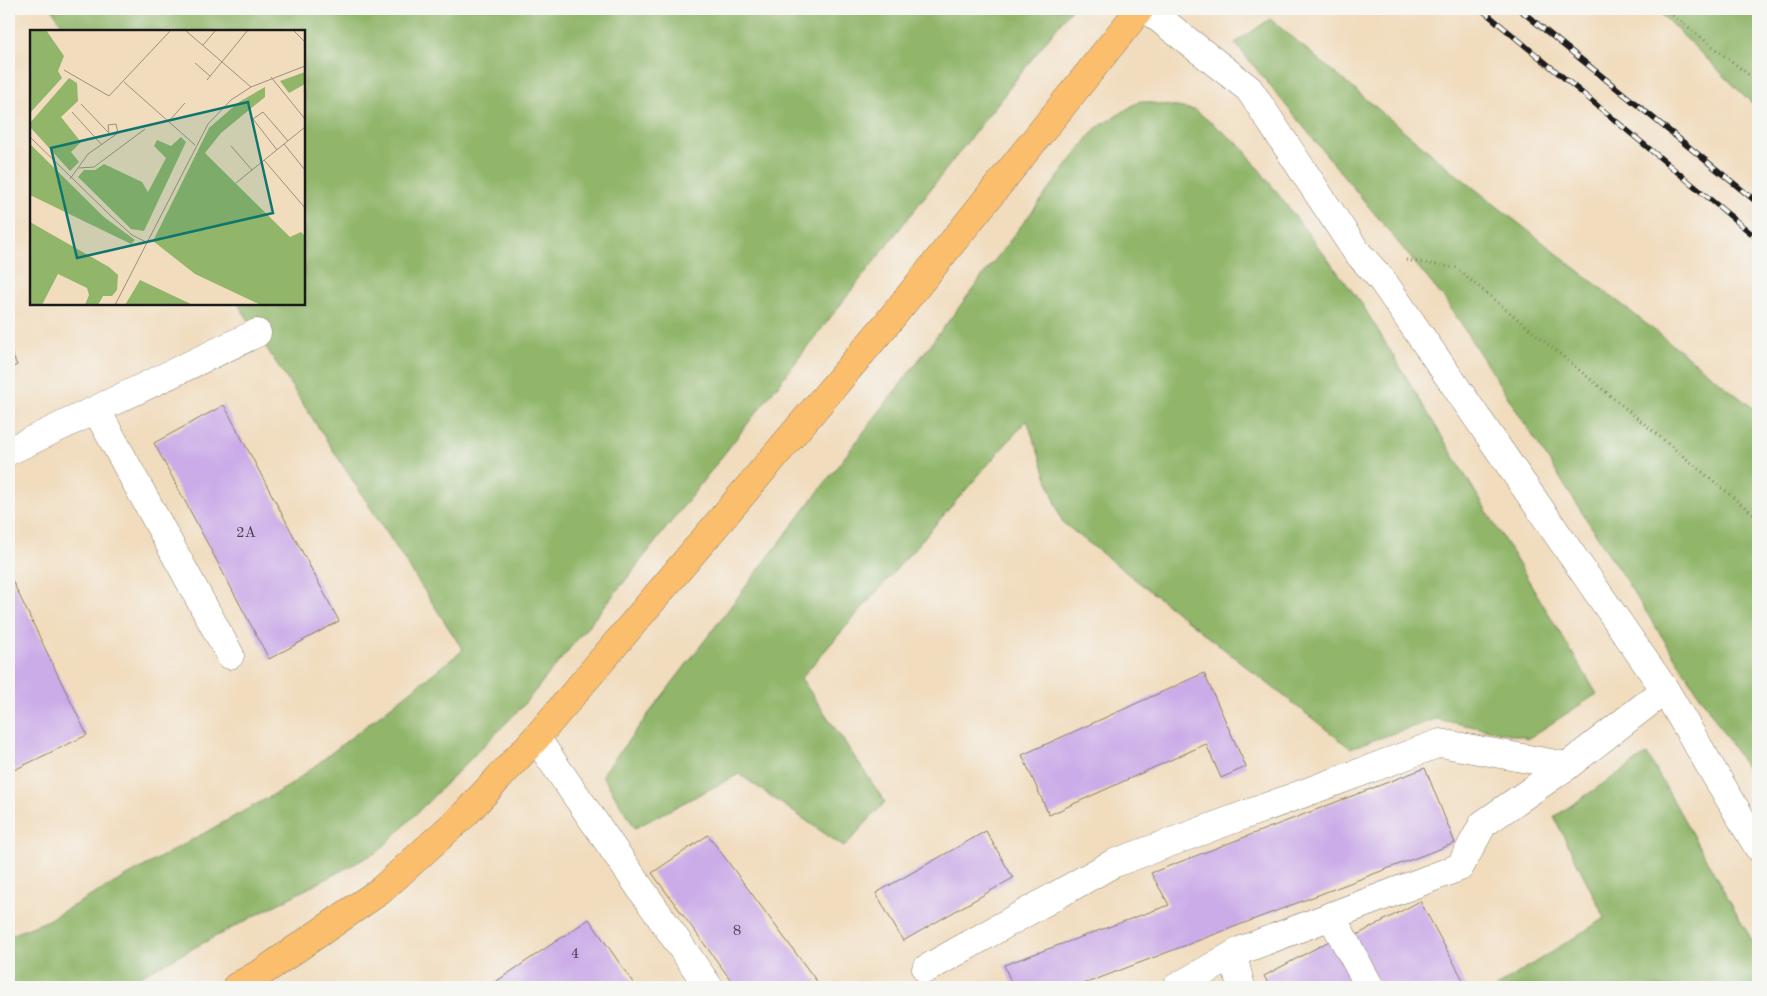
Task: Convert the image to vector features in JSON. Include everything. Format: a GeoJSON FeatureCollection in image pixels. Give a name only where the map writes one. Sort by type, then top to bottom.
{"type":"FeatureCollection","features":[{"type":"Feature","properties":{"kind":"main road"},"geometry":{"type":"LineString","coordinates":[[236,987],[261,973],[380,891],[465,814],[536,738],[889,321],[1140,9]]}},
{"type":"Feature","properties":{"kind":"street"},"geometry":{"type":"LineString","coordinates":[[1147,9],[1249,89],[1356,251],[1382,280],[1665,690],[1758,847]]}},
{"type":"Feature","properties":{"kind":"street"},"geometry":{"type":"LineString","coordinates":[[9,451],[258,333]]}},
{"type":"Feature","properties":{"kind":"street"},"geometry":{"type":"LineString","coordinates":[[96,411],[230,655]]}},
{"type":"Feature","properties":{"kind":"street"},"geometry":{"type":"LineString","coordinates":[[1177,987],[1242,950],[1460,867],[1484,824],[1567,766],[1665,690]]}},
{"type":"Feature","properties":{"kind":"street"},"geometry":{"type":"LineString","coordinates":[[536,738],[708,987]]}},
{"type":"Feature","properties":{"kind":"street"},"geometry":{"type":"LineString","coordinates":[[926,969],[1112,864],[1440,744],[1567,766]]}},
{"type":"Feature","properties":{"kind":"street"},"geometry":{"type":"LineString","coordinates":[[1331,916],[1370,987]]}},
{"type":"Feature","properties":{"kind":"street"},"geometry":{"type":"LineString","coordinates":[[1233,956],[1241,987]]}},
{"type":"Feature","properties":{"kind":"path"},"geometry":{"type":"LineString","coordinates":[[1665,9],[1758,82]]}},
{"type":"Feature","properties":{"kind":"path"},"geometry":{"type":"LineString","coordinates":[[1401,259],[1456,268],[1758,518]]}},
{"type":"Feature","properties":{"kind":"green space"},"geometry":{"type":"Polygon","coordinates":[[[52,9],[1071,9],[625,581],[521,708],[379,851],[119,987],[9,987],[9,936],[44,922],[289,786],[463,650],[239,305],[305,305],[305,30],[65,30],[52,9]]]}},
{"type":"Feature","properties":{"kind":"green space"},"geometry":{"type":"Polygon","coordinates":[[[1656,9],[1758,9],[1758,109],[1656,9]]]}},
{"type":"Feature","properties":{"kind":"green space"},"geometry":{"type":"Polygon","coordinates":[[[1270,19],[1451,170],[1758,412],[1758,786],[1446,301],[1235,43],[1270,19]]]}},
{"type":"Feature","properties":{"kind":"green space"},"geometry":{"type":"Polygon","coordinates":[[[1140,101],[1195,110],[1242,147],[1362,304],[1597,694],[1529,738],[1436,719],[1350,748],[1062,522],[1027,420],[801,678],[885,802],[844,847],[739,774],[635,828],[602,775],[1095,129],[1140,101]]]}},
{"type":"Feature","properties":{"kind":"green space"},"geometry":{"type":"Polygon","coordinates":[[[1647,754],[1758,951],[1758,987],[1496,987],[1605,918],[1554,817],[1647,754]]]}},
{"type":"Feature","properties":{"kind":"building"},"geometry":{"type":"Polygon","coordinates":[[[9,348],[17,365],[9,369],[9,348]]]}},
{"type":"Feature","properties":{"kind":"building"},"geometry":{"type":"Polygon","coordinates":[[[224,405],[339,621],[269,659],[154,443],[224,405]]]}},
{"type":"Feature","properties":{"kind":"building"},"geometry":{"type":"Polygon","coordinates":[[[9,574],[87,735],[12,771],[9,765],[9,574]]]}},
{"type":"Feature","properties":{"kind":"building"},"geometry":{"type":"Polygon","coordinates":[[[1204,673],[1246,767],[1221,778],[1206,744],[1049,815],[1022,755],[1204,673]]]}},
{"type":"Feature","properties":{"kind":"building"},"geometry":{"type":"Polygon","coordinates":[[[1425,768],[1455,843],[1076,987],[1013,987],[1004,965],[1169,905],[1151,873],[1425,768]]]}},
{"type":"Feature","properties":{"kind":"building"},"geometry":{"type":"Polygon","coordinates":[[[986,831],[1013,878],[903,941],[876,893],[986,831]]]}},
{"type":"Feature","properties":{"kind":"building"},"geometry":{"type":"Polygon","coordinates":[[[708,835],[821,987],[736,987],[652,873],[708,835]]]}},
{"type":"Feature","properties":{"kind":"building"},"geometry":{"type":"Polygon","coordinates":[[[1420,901],[1467,987],[1381,987],[1353,937],[1420,901]]]}},
{"type":"Feature","properties":{"kind":"building"},"geometry":{"type":"Polygon","coordinates":[[[589,919],[636,987],[488,987],[589,919]]]}},
{"type":"Feature","properties":{"kind":"building"},"geometry":{"type":"Polygon","coordinates":[[[1333,939],[1359,987],[1270,987],[1264,976],[1333,939]]]}},
{"type":"Feature","properties":{"kind":"railway"},"geometry":{"type":"LineString","coordinates":[[1481,9],[1758,239]]}},
{"type":"Feature","properties":{"kind":"railway"},"geometry":{"type":"LineString","coordinates":[[1519,9],[1758,203]]}}]}
